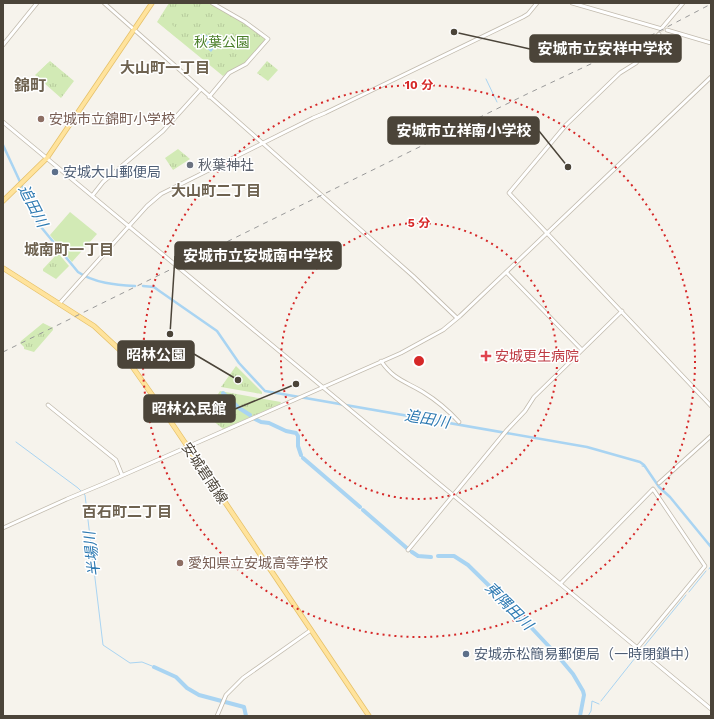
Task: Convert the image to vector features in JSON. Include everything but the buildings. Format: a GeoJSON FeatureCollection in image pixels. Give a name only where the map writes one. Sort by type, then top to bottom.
{"type":"FeatureCollection","features":[{"type":"Feature","properties":{"kind":"main road"},"geometry":{"type":"LineString","coordinates":[[3,201],[47,158],[152,3]]}},
{"type":"Feature","properties":{"kind":"main road","name":"安城碧南線"},"geometry":{"type":"LineString","coordinates":[[3,268],[94,326],[122,352],[188,447],[369,716]]}},
{"type":"Feature","properties":{"kind":"street"},"geometry":{"type":"LineString","coordinates":[[3,45],[37,3]]}},
{"type":"Feature","properties":{"kind":"street"},"geometry":{"type":"LineString","coordinates":[[104,3],[413,276],[457,318]]}},
{"type":"Feature","properties":{"kind":"street"},"geometry":{"type":"LineString","coordinates":[[209,96],[229,73],[246,64],[268,39],[244,22],[212,3]]}},
{"type":"Feature","properties":{"kind":"street"},"geometry":{"type":"LineString","coordinates":[[59,304],[146,206],[164,192],[523,17],[528,14],[537,3]]}},
{"type":"Feature","properties":{"kind":"street"},"geometry":{"type":"LineString","coordinates":[[572,3],[662,29],[683,3]]}},
{"type":"Feature","properties":{"kind":"street"},"geometry":{"type":"LineString","coordinates":[[667,30],[711,43]]}},
{"type":"Feature","properties":{"kind":"street"},"geometry":{"type":"LineString","coordinates":[[659,34],[636,63],[620,73],[566,125],[509,193],[711,406]]}},
{"type":"Feature","properties":{"kind":"street"},"geometry":{"type":"LineString","coordinates":[[3,528],[304,396],[423,342],[443,330],[711,77]]}},
{"type":"Feature","properties":{"kind":"street"},"geometry":{"type":"LineString","coordinates":[[92,196],[103,182],[163,132],[200,89]]}},
{"type":"Feature","properties":{"kind":"street"},"geometry":{"type":"LineString","coordinates":[[3,122],[711,709]]}},
{"type":"Feature","properties":{"kind":"street"},"geometry":{"type":"LineString","coordinates":[[506,272],[582,350]]}},
{"type":"Feature","properties":{"kind":"street"},"geometry":{"type":"LineString","coordinates":[[408,550],[506,431],[525,411],[534,397],[622,311]]}},
{"type":"Feature","properties":{"kind":"street"},"geometry":{"type":"LineString","coordinates":[[381,361],[389,372],[405,383],[423,392],[450,412],[459,422]]}},
{"type":"Feature","properties":{"kind":"street"},"geometry":{"type":"LineString","coordinates":[[48,405],[116,460],[122,475]]}},
{"type":"Feature","properties":{"kind":"street"},"geometry":{"type":"LineString","coordinates":[[658,484],[711,436]]}},
{"type":"Feature","properties":{"kind":"street"},"geometry":{"type":"LineString","coordinates":[[560,584],[653,489],[706,566],[638,647]]}},
{"type":"Feature","properties":{"kind":"street"},"geometry":{"type":"LineString","coordinates":[[217,716],[226,696],[243,678],[311,630]]}},
{"type":"Feature","properties":{"kind":"green space","name":"秋葉公園"},"geometry":{"type":"Polygon","coordinates":[[[169,3],[211,3],[266,39],[245,63],[223,76],[157,22],[169,3]]]}},
{"type":"Feature","properties":{"kind":"green space"},"geometry":{"type":"Polygon","coordinates":[[[162,17],[181,32],[177,38],[158,22],[162,17]]]}},
{"type":"Feature","properties":{"kind":"green space"},"geometry":{"type":"Polygon","coordinates":[[[50,61],[74,81],[61,98],[35,75],[50,61]]]}},
{"type":"Feature","properties":{"kind":"green space"},"geometry":{"type":"Polygon","coordinates":[[[267,61],[278,70],[268,81],[257,73],[267,61]]]}},
{"type":"Feature","properties":{"kind":"green space"},"geometry":{"type":"Polygon","coordinates":[[[48,63],[59,73],[48,85],[37,74],[48,63]]]}},
{"type":"Feature","properties":{"kind":"green space"},"geometry":{"type":"Polygon","coordinates":[[[178,149],[190,159],[173,170],[165,158],[178,149]]]}},
{"type":"Feature","properties":{"kind":"green space"},"geometry":{"type":"Polygon","coordinates":[[[70,212],[97,234],[72,262],[50,235],[70,212]]]}},
{"type":"Feature","properties":{"kind":"green space"},"geometry":{"type":"Polygon","coordinates":[[[58,253],[69,266],[56,279],[43,271],[43,269],[58,253]]]}},
{"type":"Feature","properties":{"kind":"green space"},"geometry":{"type":"Polygon","coordinates":[[[43,323],[53,328],[53,330],[34,352],[24,349],[20,343],[21,341],[43,323]]]}},
{"type":"Feature","properties":{"kind":"green space"},"geometry":{"type":"Polygon","coordinates":[[[236,366],[262,392],[262,394],[221,387],[236,366]]]}},
{"type":"Feature","properties":{"kind":"green space"},"geometry":{"type":"Polygon","coordinates":[[[220,391],[281,402],[280,404],[223,429],[205,414],[220,391]]]}},
{"type":"Feature","properties":{"kind":"water"},"geometry":{"type":"Polygon","coordinates":[[[202,34],[209,36],[212,42],[216,43],[217,45],[211,52],[198,40],[199,35],[202,34]]]}},
{"type":"Feature","properties":{"kind":"waterway"},"geometry":{"type":"LineString","coordinates":[[486,79],[497,102]]}},
{"type":"Feature","properties":{"kind":"waterway","name":"追田川"},"geometry":{"type":"LineString","coordinates":[[3,145],[41,227],[78,272],[98,281],[135,286]]}},
{"type":"Feature","properties":{"kind":"waterway","name":"追田川"},"geometry":{"type":"LineString","coordinates":[[143,286],[154,287],[217,331],[239,363],[265,391],[587,447],[640,462],[644,465],[659,487],[670,497],[711,547]]}},
{"type":"Feature","properties":{"kind":"waterway","name":"東隅田川"},"geometry":{"type":"LineString","coordinates":[[223,393],[239,408],[250,415]]}},
{"type":"Feature","properties":{"kind":"waterway","name":"東隅田川"},"geometry":{"type":"LineString","coordinates":[[253,418],[261,422],[269,423],[286,431],[296,433],[298,436],[298,446],[301,455]]}},
{"type":"Feature","properties":{"kind":"waterway","name":"半場川"},"geometry":{"type":"LineString","coordinates":[[16,442],[78,488],[85,495],[103,645],[130,663],[142,662],[152,666]]}},
{"type":"Feature","properties":{"kind":"waterway","name":"東隅田川"},"geometry":{"type":"LineString","coordinates":[[303,458],[360,507]]}},
{"type":"Feature","properties":{"kind":"waterway","name":"追田川"},"geometry":{"type":"LineString","coordinates":[[642,466],[646,467]]}},
{"type":"Feature","properties":{"kind":"waterway","name":"東隅田川"},"geometry":{"type":"LineString","coordinates":[[363,510],[409,550]]}},
{"type":"Feature","properties":{"kind":"waterway","name":"東隅田川"},"geometry":{"type":"LineString","coordinates":[[412,552],[418,556],[431,557]]}},
{"type":"Feature","properties":{"kind":"waterway","name":"東隅田川"},"geometry":{"type":"LineString","coordinates":[[438,556],[454,556],[468,565],[557,655],[573,674],[583,691],[584,695],[580,716]]}},
{"type":"Feature","properties":{"kind":"waterway"},"geometry":{"type":"LineString","coordinates":[[689,592],[706,571]]}},
{"type":"Feature","properties":{"kind":"waterway"},"geometry":{"type":"LineString","coordinates":[[642,649],[686,595]]}},
{"type":"Feature","properties":{"kind":"waterway"},"geometry":{"type":"LineString","coordinates":[[601,701],[639,653]]}},
{"type":"Feature","properties":{"kind":"waterway","name":"半場川"},"geometry":{"type":"LineString","coordinates":[[154,667],[176,677],[187,688],[199,695],[244,707],[246,716]]}},
{"type":"Feature","properties":{"kind":"waterway"},"geometry":{"type":"LineString","coordinates":[[588,716],[591,711],[592,701],[599,704]]}},
{"type":"Feature","properties":{"kind":"railway"},"geometry":{"type":"LineString","coordinates":[[3,352],[527,94],[648,37],[711,4]]}},
{"type":"Feature","properties":{"kind":"place","name":"安城市立安祥中学校"},"geometry":{"type":"Point","coordinates":[454,32]}},
{"type":"Feature","properties":{"kind":"place","name":"安城市立錦町小学校"},"geometry":{"type":"Point","coordinates":[41,119]}},
{"type":"Feature","properties":{"kind":"place","name":"秋葉神社"},"geometry":{"type":"Point","coordinates":[190,165]}},
{"type":"Feature","properties":{"kind":"place","name":"安城市立祥南小学校"},"geometry":{"type":"Point","coordinates":[568,167]}},
{"type":"Feature","properties":{"kind":"place","name":"安城大山郵便局"},"geometry":{"type":"Point","coordinates":[55,172]}},
{"type":"Feature","properties":{"kind":"place","name":"安城市立安城南中学校"},"geometry":{"type":"Point","coordinates":[170,334]}},
{"type":"Feature","properties":{"kind":"place","name":"安城更生病院"},"geometry":{"type":"Point","coordinates":[486,356]}},
{"type":"Feature","properties":{"kind":"place","name":"昭林公園"},"geometry":{"type":"Point","coordinates":[238,380]}},
{"type":"Feature","properties":{"kind":"place","name":"昭林公民館"},"geometry":{"type":"Point","coordinates":[296,384]}},
{"type":"Feature","properties":{"kind":"place","name":"愛知県立安城高等学校"},"geometry":{"type":"Point","coordinates":[180,563]}},
{"type":"Feature","properties":{"kind":"place","name":"安城赤松簡易郵便局（一時閉鎖中）"},"geometry":{"type":"Point","coordinates":[466,654]}},
{"type":"Feature","properties":{"kind":"district","name":"大山町一丁目"},"geometry":{"type":"Point","coordinates":[165,68]}},
{"type":"Feature","properties":{"kind":"district","name":"錦町"},"geometry":{"type":"Point","coordinates":[30,85]}},
{"type":"Feature","properties":{"kind":"district","name":"大山町二丁目"},"geometry":{"type":"Point","coordinates":[216,191]}},
{"type":"Feature","properties":{"kind":"district","name":"城南町一丁目"},"geometry":{"type":"Point","coordinates":[69,250]}},
{"type":"Feature","properties":{"kind":"district","name":"百石町二丁目"},"geometry":{"type":"Point","coordinates":[127,512]}}]}
